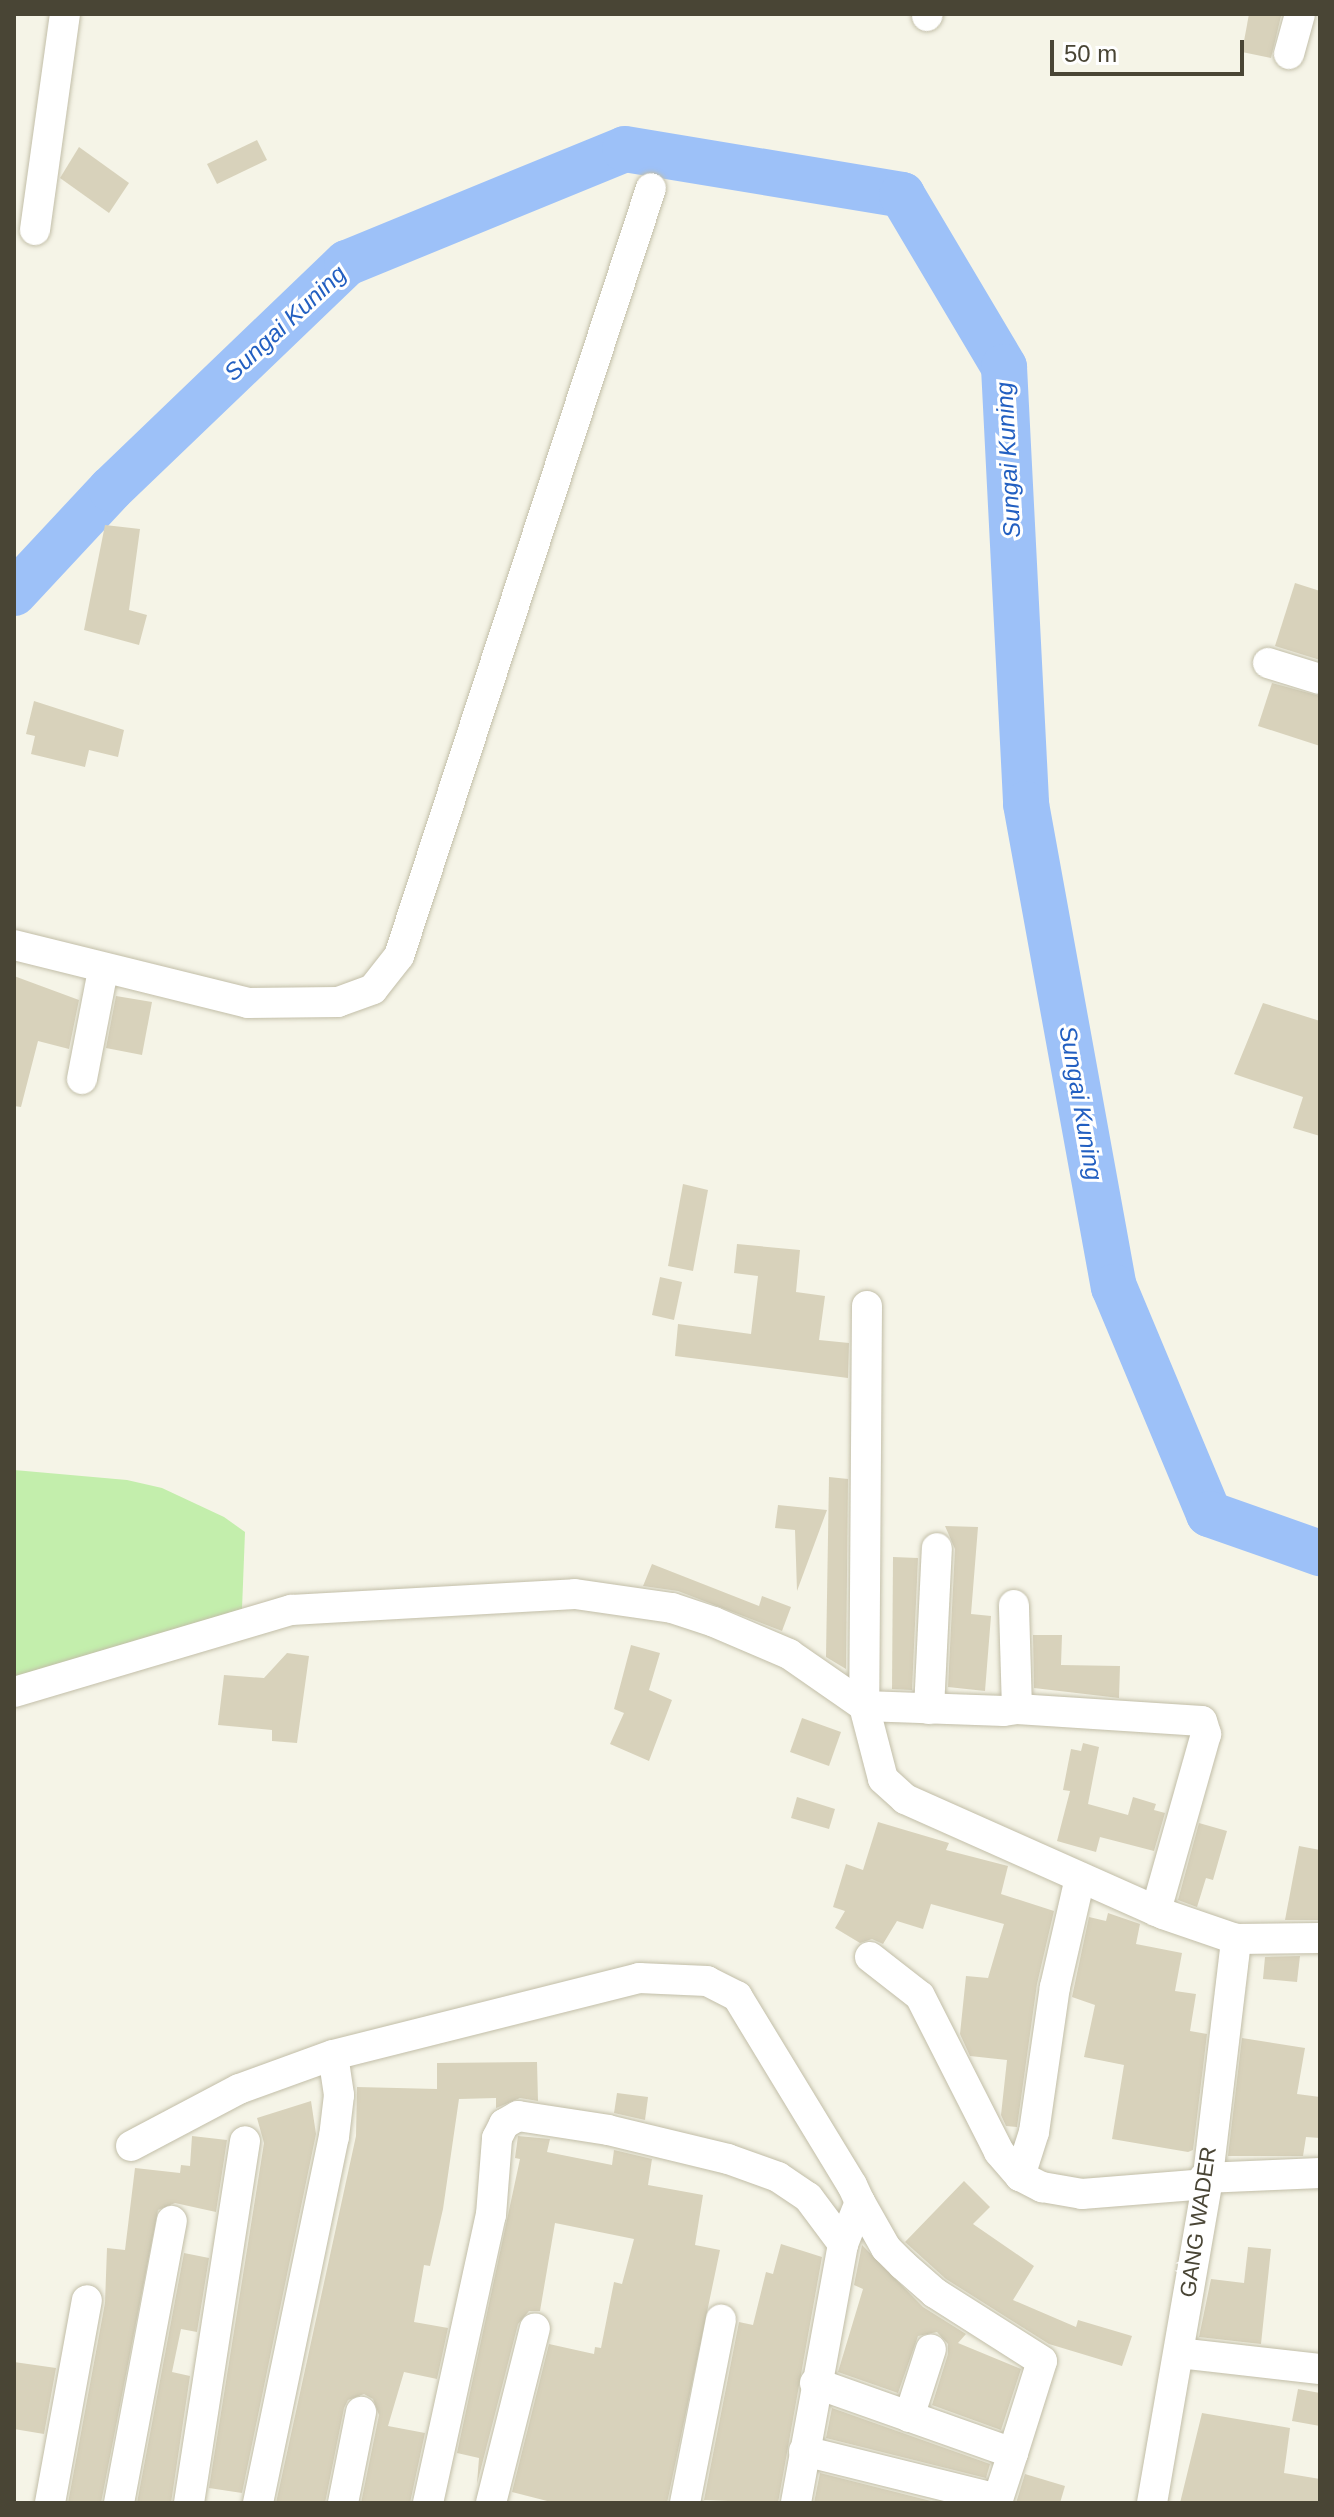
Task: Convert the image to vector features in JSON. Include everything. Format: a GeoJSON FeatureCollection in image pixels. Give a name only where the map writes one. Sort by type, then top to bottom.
{"type":"FeatureCollection","features":[{"type":"Feature","properties":{"kind":"street"},"geometry":{"type":"LineString","coordinates":[[35,230],[65,14]]}},
{"type":"Feature","properties":{"kind":"street"},"geometry":{"type":"LineString","coordinates":[[1289,54],[1300,14]]}},
{"type":"Feature","properties":{"kind":"street"},"geometry":{"type":"LineString","coordinates":[[14,945],[103,970],[248,1003],[338,1002],[373,989],[399,956],[651,188]]}},
{"type":"Feature","properties":{"kind":"street"},"geometry":{"type":"LineString","coordinates":[[1268,663],[1320,679]]}},
{"type":"Feature","properties":{"kind":"street"},"geometry":{"type":"LineString","coordinates":[[82,1079],[103,970]]}},
{"type":"Feature","properties":{"kind":"street"},"geometry":{"type":"LineString","coordinates":[[867,1306],[864,1706],[883,1779],[905,1799],[1156,1911],[1236,1939],[1320,1938]]}},
{"type":"Feature","properties":{"kind":"street"},"geometry":{"type":"LineString","coordinates":[[929,1709],[937,1548]]}},
{"type":"Feature","properties":{"kind":"street"},"geometry":{"type":"LineString","coordinates":[[14,1692],[291,1610],[562,1593],[672,1608],[789,1654],[864,1706],[1017,1709],[1202,1721],[1206,1734],[1156,1911]]}},
{"type":"Feature","properties":{"kind":"street"},"geometry":{"type":"LineString","coordinates":[[1014,1605],[1017,1709]]}},
{"type":"Feature","properties":{"kind":"street"},"geometry":{"type":"LineString","coordinates":[[1020,2176],[1034,2132],[1055,1987],[1080,1878]]}},
{"type":"Feature","properties":{"kind":"street","name":"GANG WADER"},"geometry":{"type":"LineString","coordinates":[[1154,2489],[1170,2416],[1206,2181],[1236,1939]]}},
{"type":"Feature","properties":{"kind":"street"},"geometry":{"type":"LineString","coordinates":[[870,1957],[920,1996],[999,2152],[1020,2176],[1042,2187],[1082,2194],[1320,2173]]}},
{"type":"Feature","properties":{"kind":"street"},"geometry":{"type":"LineString","coordinates":[[131,2146],[239,2089],[333,2055],[639,1978],[707,1981],[737,1996],[886,2248],[935,2293],[1040,2358],[998,2501],[804,2451]]}},
{"type":"Feature","properties":{"kind":"street"},"geometry":{"type":"LineString","coordinates":[[258,2503],[334,2137],[339,2095],[333,2055]]}},
{"type":"Feature","properties":{"kind":"street"},"geometry":{"type":"LineString","coordinates":[[428,2503],[491,2215],[497,2138],[504,2124],[518,2116],[549,2118],[728,2159],[778,2177],[808,2197],[843,2244]]}},
{"type":"Feature","properties":{"kind":"street"},"geometry":{"type":"LineString","coordinates":[[189,2503],[245,2141]]}},
{"type":"Feature","properties":{"kind":"street"},"geometry":{"type":"LineString","coordinates":[[796,2503],[815,2383],[843,2244],[860,2202]]}},
{"type":"Feature","properties":{"kind":"street"},"geometry":{"type":"LineString","coordinates":[[119,2503],[172,2221]]}},
{"type":"Feature","properties":{"kind":"street"},"geometry":{"type":"LineString","coordinates":[[50,2503],[87,2300]]}},
{"type":"Feature","properties":{"kind":"street"},"geometry":{"type":"LineString","coordinates":[[685,2503],[721,2319]]}},
{"type":"Feature","properties":{"kind":"street"},"geometry":{"type":"LineString","coordinates":[[491,2503],[535,2328]]}},
{"type":"Feature","properties":{"kind":"street"},"geometry":{"type":"LineString","coordinates":[[909,2417],[931,2349]]}},
{"type":"Feature","properties":{"kind":"street"},"geometry":{"type":"LineString","coordinates":[[1179,2353],[1320,2369]]}},
{"type":"Feature","properties":{"kind":"street"},"geometry":{"type":"LineString","coordinates":[[815,2383],[1013,2453]]}},
{"type":"Feature","properties":{"kind":"street"},"geometry":{"type":"LineString","coordinates":[[343,2503],[361,2412]]}},
{"type":"Feature","properties":{"kind":"green space"},"geometry":{"type":"Polygon","coordinates":[[[14,1470],[127,1480],[162,1488],[224,1517],[245,1532],[242,1609],[14,1680],[14,1470]]]}},
{"type":"Feature","properties":{"kind":"building"},"geometry":{"type":"Polygon","coordinates":[[[1249,14],[1281,16],[1271,58],[1242,52],[1249,14]]]}},
{"type":"Feature","properties":{"kind":"building"},"geometry":{"type":"Polygon","coordinates":[[[257,140],[267,160],[217,184],[207,164],[257,140]]]}},
{"type":"Feature","properties":{"kind":"building"},"geometry":{"type":"Polygon","coordinates":[[[79,147],[129,183],[109,213],[60,178],[79,147]]]}},
{"type":"Feature","properties":{"kind":"building"},"geometry":{"type":"Polygon","coordinates":[[[105,525],[140,529],[129,610],[147,615],[139,645],[84,630],[105,525]]]}},
{"type":"Feature","properties":{"kind":"building"},"geometry":{"type":"Polygon","coordinates":[[[1295,583],[1320,591],[1320,660],[1275,646],[1295,583]]]}},
{"type":"Feature","properties":{"kind":"building"},"geometry":{"type":"Polygon","coordinates":[[[1272,683],[1320,696],[1320,746],[1258,726],[1272,683]]]}},
{"type":"Feature","properties":{"kind":"building"},"geometry":{"type":"Polygon","coordinates":[[[34,701],[124,730],[118,757],[89,750],[85,767],[31,754],[35,736],[26,734],[34,701]]]}},
{"type":"Feature","properties":{"kind":"building"},"geometry":{"type":"Polygon","coordinates":[[[14,976],[79,1000],[69,1049],[38,1041],[21,1107],[14,1106],[14,976]]]}},
{"type":"Feature","properties":{"kind":"building"},"geometry":{"type":"Polygon","coordinates":[[[116,996],[152,1002],[142,1055],[106,1048],[116,996]]]}},
{"type":"Feature","properties":{"kind":"building"},"geometry":{"type":"Polygon","coordinates":[[[1263,1003],[1320,1021],[1320,1136],[1293,1128],[1303,1097],[1234,1074],[1263,1003]]]}},
{"type":"Feature","properties":{"kind":"building"},"geometry":{"type":"Polygon","coordinates":[[[683,1184],[708,1190],[693,1271],[668,1266],[683,1184]]]}},
{"type":"Feature","properties":{"kind":"building"},"geometry":{"type":"Polygon","coordinates":[[[737,1244],[800,1250],[796,1292],[825,1296],[819,1340],[849,1343],[848,1378],[675,1356],[678,1324],[751,1334],[758,1276],[734,1273],[737,1244]]]}},
{"type":"Feature","properties":{"kind":"building"},"geometry":{"type":"Polygon","coordinates":[[[660,1277],[682,1282],[674,1320],[652,1315],[660,1277]]]}},
{"type":"Feature","properties":{"kind":"building"},"geometry":{"type":"Polygon","coordinates":[[[829,1477],[848,1479],[846,1669],[826,1657],[829,1477]]]}},
{"type":"Feature","properties":{"kind":"building"},"geometry":{"type":"Polygon","coordinates":[[[778,1505],[827,1510],[797,1591],[795,1530],[775,1528],[778,1505]]]}},
{"type":"Feature","properties":{"kind":"building"},"geometry":{"type":"Polygon","coordinates":[[[945,1526],[978,1527],[971,1614],[991,1616],[985,1691],[948,1687],[955,1549],[945,1526]]]}},
{"type":"Feature","properties":{"kind":"building"},"geometry":{"type":"Polygon","coordinates":[[[893,1557],[918,1558],[912,1690],[892,1689],[893,1557]]]}},
{"type":"Feature","properties":{"kind":"building"},"geometry":{"type":"Polygon","coordinates":[[[652,1564],[759,1606],[762,1596],[791,1607],[782,1631],[678,1591],[643,1586],[652,1564]]]}},
{"type":"Feature","properties":{"kind":"building"},"geometry":{"type":"Polygon","coordinates":[[[1033,1635],[1062,1635],[1061,1665],[1120,1666],[1119,1698],[1034,1688],[1033,1635]]]}},
{"type":"Feature","properties":{"kind":"building"},"geometry":{"type":"Polygon","coordinates":[[[631,1645],[660,1653],[649,1690],[672,1700],[649,1761],[610,1744],[624,1713],[614,1709],[631,1645]]]}},
{"type":"Feature","properties":{"kind":"building"},"geometry":{"type":"Polygon","coordinates":[[[287,1653],[309,1656],[297,1743],[272,1741],[272,1730],[218,1725],[224,1675],[264,1678],[287,1653]]]}},
{"type":"Feature","properties":{"kind":"building"},"geometry":{"type":"Polygon","coordinates":[[[802,1718],[841,1732],[829,1766],[790,1752],[802,1718]]]}},
{"type":"Feature","properties":{"kind":"building"},"geometry":{"type":"Polygon","coordinates":[[[1083,1743],[1099,1747],[1088,1804],[1128,1815],[1133,1797],[1156,1804],[1154,1810],[1165,1813],[1154,1851],[1100,1837],[1096,1852],[1057,1841],[1070,1791],[1063,1790],[1071,1749],[1081,1751],[1083,1743]]]}},
{"type":"Feature","properties":{"kind":"building"},"geometry":{"type":"Polygon","coordinates":[[[797,1797],[835,1809],[829,1829],[791,1818],[797,1797]]]}},
{"type":"Feature","properties":{"kind":"building"},"geometry":{"type":"Polygon","coordinates":[[[878,1822],[949,1843],[946,1850],[1008,1866],[1001,1894],[1054,1911],[1037,1984],[1017,2127],[1006,2126],[1001,2115],[1007,2060],[970,2056],[960,2034],[966,1976],[988,1978],[1004,1924],[931,1904],[923,1929],[897,1921],[883,1944],[872,1939],[860,1943],[835,1928],[845,1911],[833,1907],[846,1864],[863,1870],[878,1822]]]}},
{"type":"Feature","properties":{"kind":"building"},"geometry":{"type":"Polygon","coordinates":[[[1199,1823],[1227,1831],[1213,1880],[1206,1878],[1197,1907],[1178,1900],[1199,1823]]]}},
{"type":"Feature","properties":{"kind":"building"},"geometry":{"type":"Polygon","coordinates":[[[1299,1846],[1320,1850],[1320,1920],[1285,1920],[1299,1846]]]}},
{"type":"Feature","properties":{"kind":"building"},"geometry":{"type":"Polygon","coordinates":[[[1108,1913],[1140,1924],[1136,1944],[1182,1953],[1175,1991],[1196,1994],[1190,2031],[1207,2034],[1193,2150],[1188,2152],[1112,2139],[1124,2065],[1084,2057],[1095,2005],[1072,1997],[1089,1917],[1106,1921],[1108,1913]]]}},
{"type":"Feature","properties":{"kind":"building"},"geometry":{"type":"Polygon","coordinates":[[[1300,1956],[1297,1982],[1263,1979],[1265,1957],[1300,1956]]]}},
{"type":"Feature","properties":{"kind":"building"},"geometry":{"type":"Polygon","coordinates":[[[1242,2038],[1305,2048],[1297,2094],[1320,2097],[1320,2138],[1306,2137],[1303,2156],[1228,2156],[1242,2038]]]}},
{"type":"Feature","properties":{"kind":"building"},"geometry":{"type":"Polygon","coordinates":[[[537,2062],[538,2101],[520,2098],[496,2108],[496,2098],[459,2099],[443,2209],[430,2266],[424,2265],[414,2322],[448,2328],[437,2379],[404,2372],[388,2426],[425,2433],[410,2503],[361,2503],[379,2415],[373,2399],[364,2394],[348,2400],[344,2408],[325,2503],[276,2503],[356,2136],[357,2087],[437,2089],[437,2063],[537,2062]]]}},
{"type":"Feature","properties":{"kind":"building"},"geometry":{"type":"Polygon","coordinates":[[[617,2093],[648,2097],[645,2120],[614,2113],[617,2093]]]}},
{"type":"Feature","properties":{"kind":"building"},"geometry":{"type":"Polygon","coordinates":[[[311,2101],[316,2134],[242,2493],[209,2488],[264,2143],[257,2118],[311,2101]]]}},
{"type":"Feature","properties":{"kind":"building"},"geometry":{"type":"Polygon","coordinates":[[[192,2136],[227,2140],[216,2212],[175,2203],[158,2210],[101,2503],[68,2503],[105,2303],[107,2248],[125,2250],[135,2168],[180,2173],[181,2165],[190,2166],[192,2136]]]}},
{"type":"Feature","properties":{"kind":"building"},"geometry":{"type":"Polygon","coordinates":[[[518,2136],[550,2139],[547,2152],[612,2165],[614,2150],[652,2159],[648,2185],[703,2195],[695,2245],[720,2250],[667,2503],[555,2503],[512,2492],[549,2344],[594,2354],[595,2347],[601,2348],[614,2282],[622,2284],[634,2239],[555,2223],[540,2311],[529,2311],[518,2324],[477,2484],[479,2458],[457,2453],[520,2159],[515,2158],[518,2136]]]}},
{"type":"Feature","properties":{"kind":"building"},"geometry":{"type":"Polygon","coordinates":[[[964,2181],[990,2207],[973,2224],[1034,2266],[1013,2300],[1076,2327],[1078,2320],[1132,2336],[1122,2366],[1049,2344],[946,2279],[905,2242],[964,2181]]]}},
{"type":"Feature","properties":{"kind":"building"},"geometry":{"type":"Polygon","coordinates":[[[781,2244],[822,2257],[778,2503],[704,2500],[739,2322],[753,2325],[766,2272],[773,2274],[781,2244]]]}},
{"type":"Feature","properties":{"kind":"building"},"geometry":{"type":"Polygon","coordinates":[[[862,2245],[923,2307],[966,2334],[958,2343],[1021,2369],[1001,2430],[932,2405],[948,2354],[948,2344],[937,2332],[918,2336],[898,2393],[838,2372],[863,2289],[854,2285],[862,2245]]]}},
{"type":"Feature","properties":{"kind":"building"},"geometry":{"type":"Polygon","coordinates":[[[1248,2247],[1271,2249],[1261,2344],[1199,2337],[1211,2279],[1244,2283],[1248,2247]]]}},
{"type":"Feature","properties":{"kind":"building"},"geometry":{"type":"Polygon","coordinates":[[[184,2253],[209,2258],[197,2332],[181,2329],[172,2372],[190,2376],[171,2503],[137,2503],[184,2253]]]}},
{"type":"Feature","properties":{"kind":"building"},"geometry":{"type":"Polygon","coordinates":[[[14,2362],[56,2368],[44,2434],[14,2429],[14,2362]]]}},
{"type":"Feature","properties":{"kind":"building"},"geometry":{"type":"Polygon","coordinates":[[[1298,2389],[1320,2393],[1320,2426],[1292,2421],[1298,2389]]]}},
{"type":"Feature","properties":{"kind":"building"},"geometry":{"type":"Polygon","coordinates":[[[832,2408],[990,2464],[986,2478],[826,2438],[832,2408]]]}},
{"type":"Feature","properties":{"kind":"building"},"geometry":{"type":"Polygon","coordinates":[[[1202,2413],[1290,2428],[1284,2473],[1320,2479],[1320,2503],[1180,2503],[1202,2413]]]}},
{"type":"Feature","properties":{"kind":"building"},"geometry":{"type":"Polygon","coordinates":[[[820,2473],[939,2503],[814,2503],[820,2473]]]}},
{"type":"Feature","properties":{"kind":"building"},"geometry":{"type":"Polygon","coordinates":[[[1025,2474],[1065,2486],[1060,2503],[1016,2503],[1025,2474]]]}},
{"type":"Feature","properties":{"kind":"waterway","name":"Sungai Kuning"},"geometry":{"type":"LineString","coordinates":[[14,593],[111,489],[347,263],[625,149],[902,195],[1004,367],[1026,804],[1114,1287],[1209,1514],[1320,1553]]}}]}
